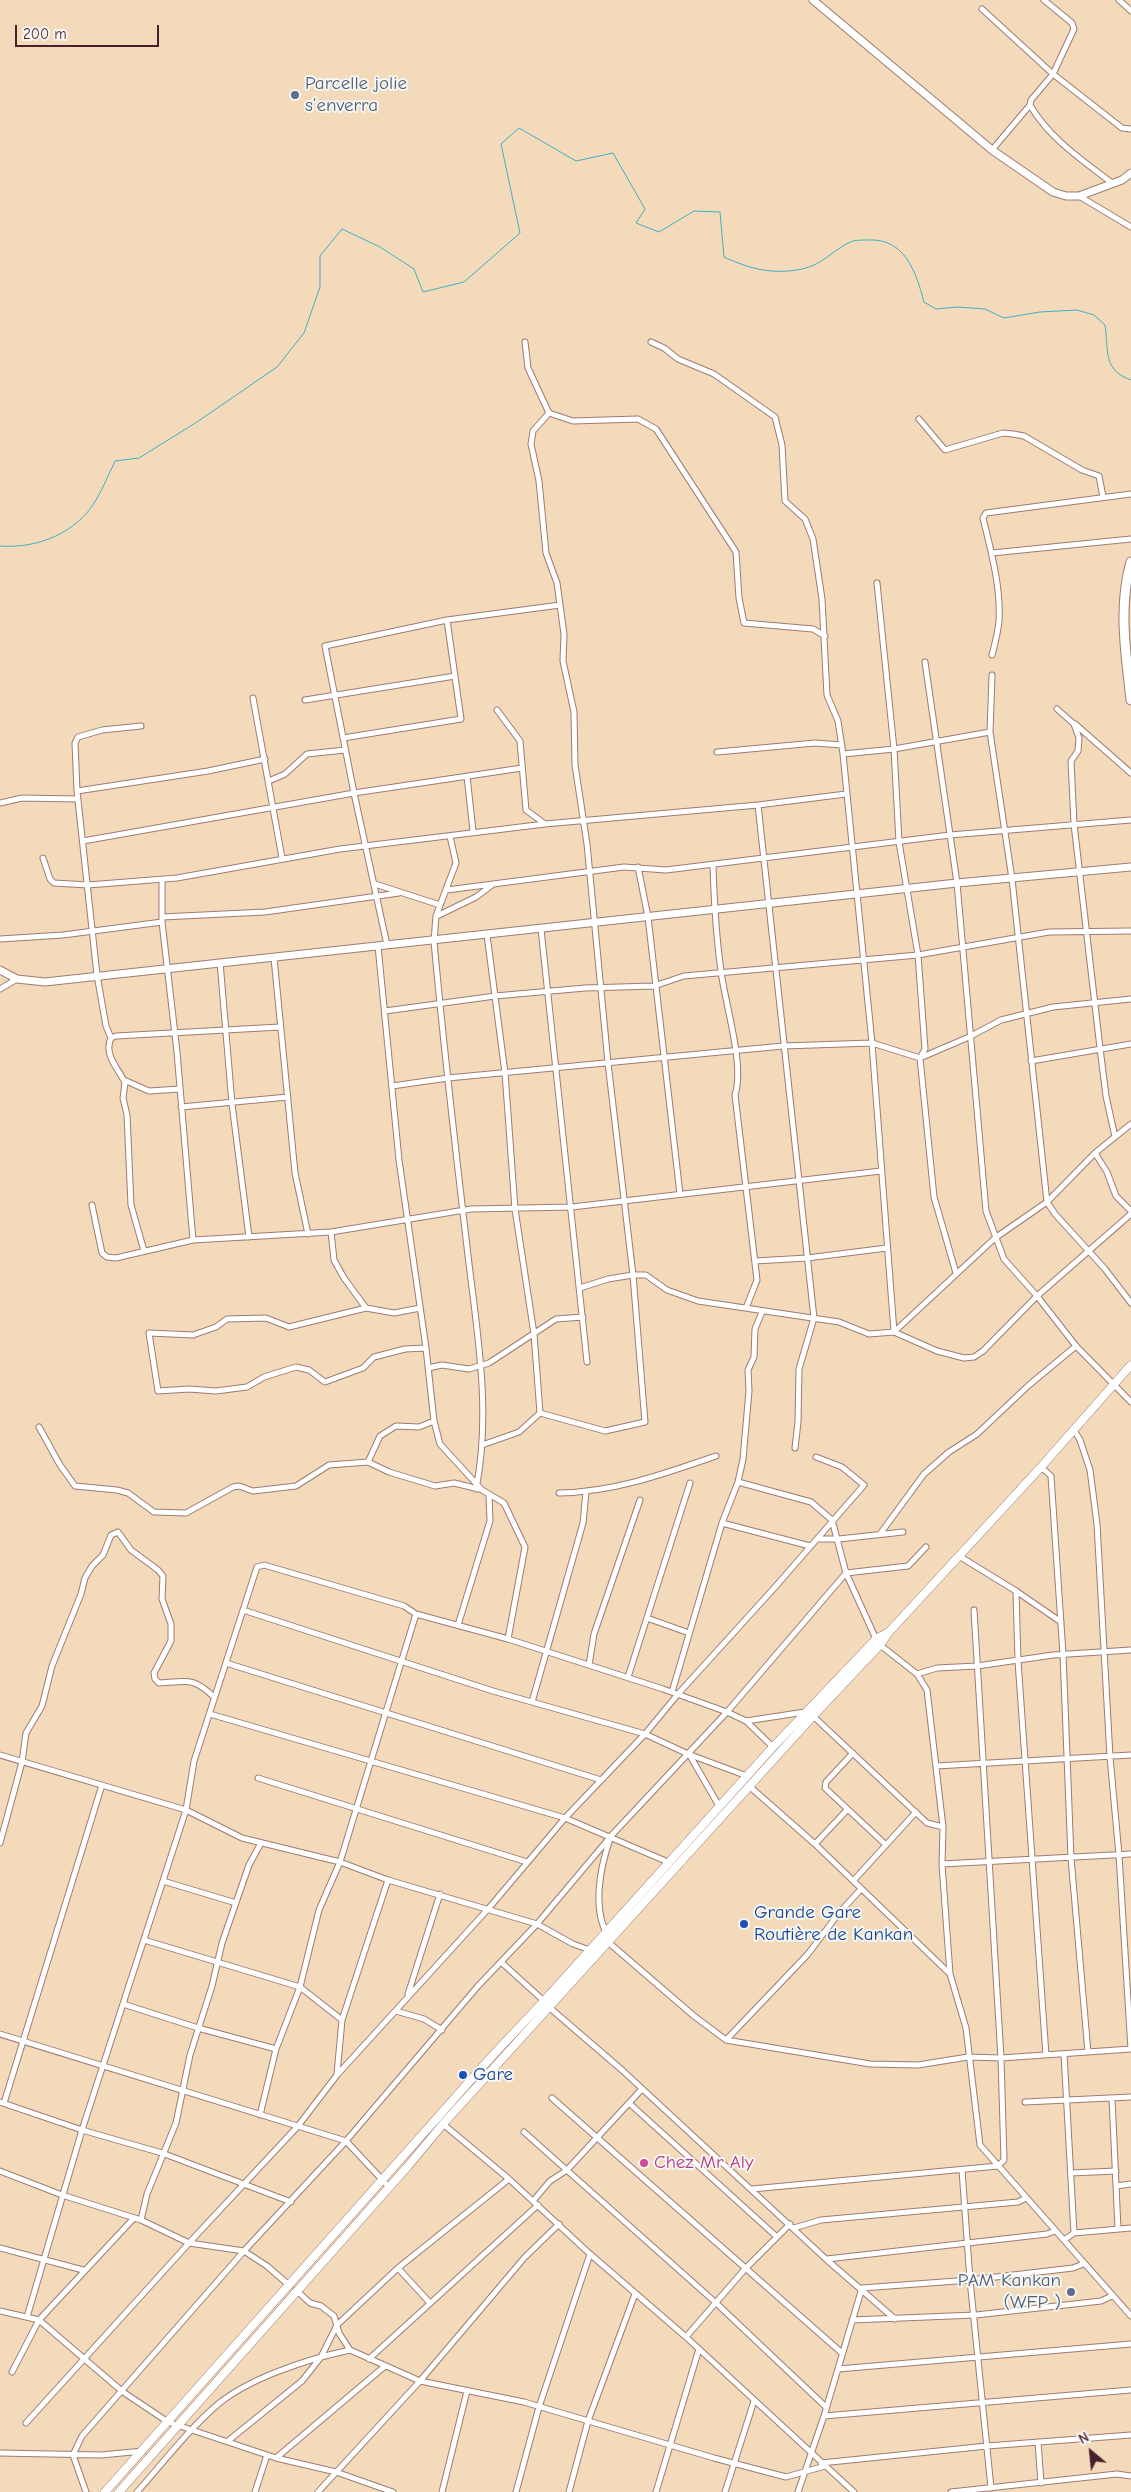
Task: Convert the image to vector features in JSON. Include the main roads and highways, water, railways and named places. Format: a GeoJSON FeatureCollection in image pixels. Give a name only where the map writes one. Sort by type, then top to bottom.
{"type":"FeatureCollection","features":[{"type":"Feature","properties":{"kind":"highway"},"geometry":{"type":"LineString","coordinates":[[1131,562],[1128,591],[1131,700]]}},
{"type":"Feature","properties":{"kind":"main road"},"geometry":{"type":"LineString","coordinates":[[119,2492],[389,2187],[439,2121],[589,1949],[773,1747],[809,1714],[889,1632],[1041,1467],[1131,1364]]}},
{"type":"Feature","properties":{"kind":"main road"},"geometry":{"type":"LineString","coordinates":[[105,2492],[382,2181],[550,2008],[749,1786],[809,1714]]}},
{"type":"Feature","properties":{"kind":"waterway"},"geometry":{"type":"LineString","coordinates":[[0,546],[28,545],[67,530],[88,512],[99,495],[115,461],[139,458],[197,422],[277,367],[304,333],[320,287],[320,256],[342,229],[380,247],[414,269],[423,292],[464,282],[520,233],[501,144],[519,128],[576,161],[613,153],[645,209],[636,223],[659,232],[694,211],[720,212],[724,257],[752,268],[771,271],[802,269],[816,264],[853,241],[881,241],[900,251],[907,259],[917,279],[924,302],[936,309],[957,307],[985,309],[1004,318],[1040,312],[1077,310],[1094,315],[1105,325],[1107,351],[1111,365],[1115,371],[1131,380]]}},
{"type":"Feature","properties":{"kind":"place","name":"Parcelle jolie s’enverra"},"geometry":{"type":"Point","coordinates":[295,95]}},
{"type":"Feature","properties":{"kind":"place","name":"Grande Gare Routière de Kankan"},"geometry":{"type":"Point","coordinates":[744,1924]}},
{"type":"Feature","properties":{"kind":"place","name":"Gare"},"geometry":{"type":"Point","coordinates":[463,2075]}},
{"type":"Feature","properties":{"kind":"place","name":"Chez Mr Aly"},"geometry":{"type":"Point","coordinates":[644,2163]}},
{"type":"Feature","properties":{"kind":"place","name":"PAM Kankan (WFP )"},"geometry":{"type":"Point","coordinates":[1071,2292]}}]}
